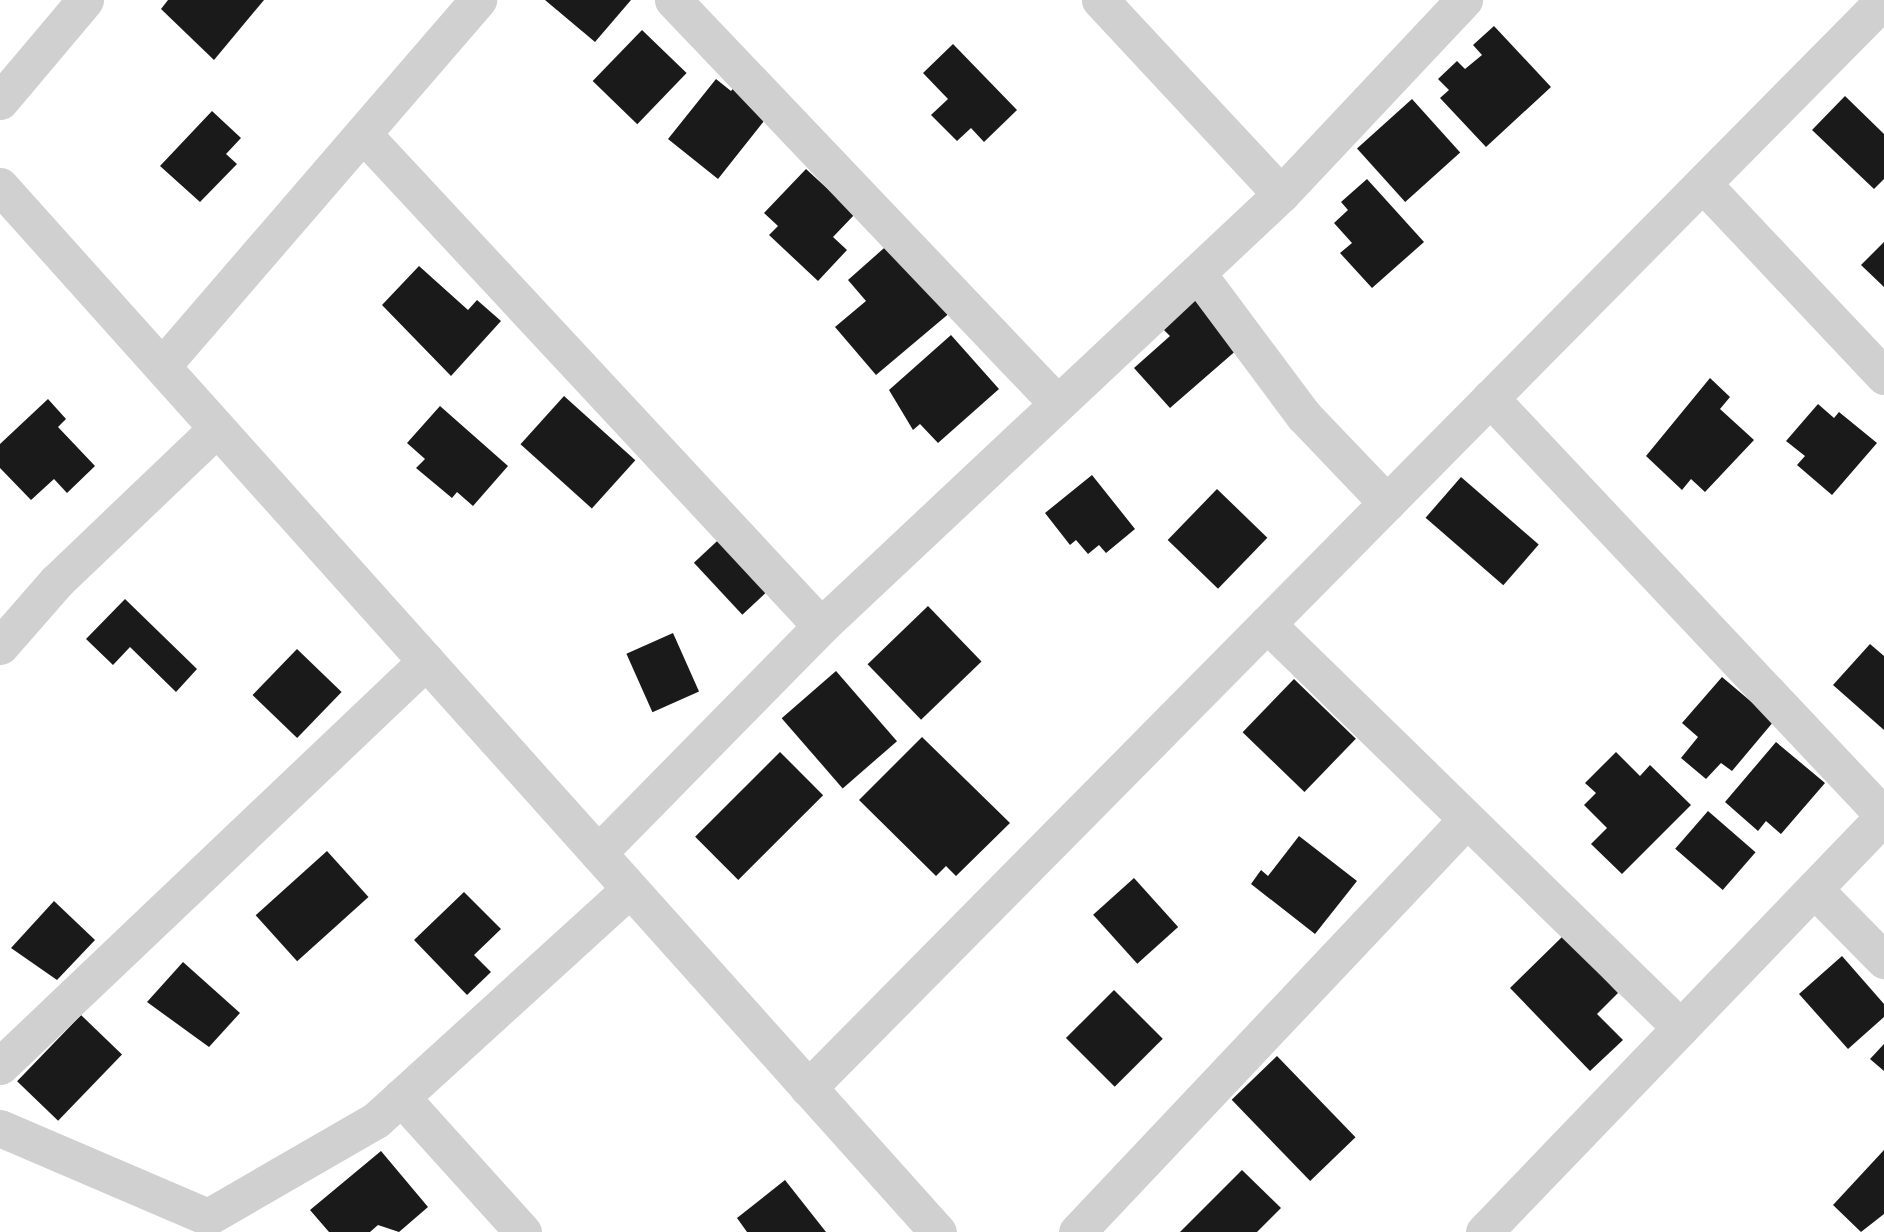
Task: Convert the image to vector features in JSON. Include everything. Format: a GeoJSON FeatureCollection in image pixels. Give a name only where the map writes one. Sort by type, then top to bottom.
{"type":"FeatureCollection","features":[{"type":"Feature","properties":{"kind":"street"},"geometry":{"type":"LineString","coordinates":[[0,101],[85,0]]}},
{"type":"Feature","properties":{"kind":"street"},"geometry":{"type":"LineString","coordinates":[[162,366],[478,0]]}},
{"type":"Feature","properties":{"kind":"street"},"geometry":{"type":"LineString","coordinates":[[673,0],[1056,402]]}},
{"type":"Feature","properties":{"kind":"street"},"geometry":{"type":"LineString","coordinates":[[1100,0],[1281,194]]}},
{"type":"Feature","properties":{"kind":"street"},"geometry":{"type":"LineString","coordinates":[[598,853],[821,626],[1056,402],[1198,274],[1281,194],[1464,0]]}},
{"type":"Feature","properties":{"kind":"street"},"geometry":{"type":"LineString","coordinates":[[808,1088],[1884,0]]}},
{"type":"Feature","properties":{"kind":"street"},"geometry":{"type":"LineString","coordinates":[[363,134],[821,626]]}},
{"type":"Feature","properties":{"kind":"street"},"geometry":{"type":"LineString","coordinates":[[1703,184],[1884,376]]}},
{"type":"Feature","properties":{"kind":"street"},"geometry":{"type":"LineString","coordinates":[[5,204],[162,366],[938,1232]]}},
{"type":"Feature","properties":{"kind":"street"},"geometry":{"type":"LineString","coordinates":[[1198,274],[1304,416],[1387,503]]}},
{"type":"Feature","properties":{"kind":"street"},"geometry":{"type":"LineString","coordinates":[[1484,1232],[1884,816],[1490,398]]}},
{"type":"Feature","properties":{"kind":"street"},"geometry":{"type":"LineString","coordinates":[[0,646],[57,581],[217,428]]}},
{"type":"Feature","properties":{"kind":"street"},"geometry":{"type":"LineString","coordinates":[[1268,624],[1681,1028]]}},
{"type":"Feature","properties":{"kind":"street"},"geometry":{"type":"LineString","coordinates":[[0,1066],[426,661]]}},
{"type":"Feature","properties":{"kind":"street"},"geometry":{"type":"LineString","coordinates":[[1077,1232],[1466,820]]}},
{"type":"Feature","properties":{"kind":"street"},"geometry":{"type":"LineString","coordinates":[[0,1128],[203,1225],[376,1120],[630,889]]}},
{"type":"Feature","properties":{"kind":"street"},"geometry":{"type":"LineString","coordinates":[[1814,889],[1884,960]]}},
{"type":"Feature","properties":{"kind":"street"},"geometry":{"type":"LineString","coordinates":[[401,1097],[523,1232]]}},
{"type":"Feature","properties":{"kind":"building"},"geometry":{"type":"Polygon","coordinates":[[[168,0],[264,0],[214,60],[161,9],[168,0]]]}},
{"type":"Feature","properties":{"kind":"building"},"geometry":{"type":"Polygon","coordinates":[[[545,0],[631,0],[595,42],[545,0]]]}},
{"type":"Feature","properties":{"kind":"building"},"geometry":{"type":"Polygon","coordinates":[[[1494,26],[1551,87],[1486,147],[1440,98],[1449,90],[1438,79],[1457,61],[1465,69],[1482,55],[1473,45],[1494,26]]]}},
{"type":"Feature","properties":{"kind":"building"},"geometry":{"type":"Polygon","coordinates":[[[642,30],[687,73],[637,124],[593,81],[642,30]]]}},
{"type":"Feature","properties":{"kind":"building"},"geometry":{"type":"Polygon","coordinates":[[[953,44],[1017,110],[984,142],[971,128],[957,141],[931,115],[948,99],[923,73],[953,44]]]}},
{"type":"Feature","properties":{"kind":"building"},"geometry":{"type":"Polygon","coordinates":[[[742,78],[768,116],[718,179],[668,139],[716,79],[731,91],[742,78]]]}},
{"type":"Feature","properties":{"kind":"building"},"geometry":{"type":"Polygon","coordinates":[[[1845,96],[1884,134],[1884,179],[1874,189],[1812,130],[1845,96]]]}},
{"type":"Feature","properties":{"kind":"building"},"geometry":{"type":"Polygon","coordinates":[[[1412,99],[1460,153],[1405,202],[1357,149],[1412,99]]]}},
{"type":"Feature","properties":{"kind":"building"},"geometry":{"type":"Polygon","coordinates":[[[212,111],[241,138],[226,154],[237,164],[200,202],[160,166],[212,111]]]}},
{"type":"Feature","properties":{"kind":"building"},"geometry":{"type":"Polygon","coordinates":[[[806,169],[855,214],[833,237],[847,250],[818,281],[769,235],[778,226],[764,213],[806,169]]]}},
{"type":"Feature","properties":{"kind":"building"},"geometry":{"type":"Polygon","coordinates":[[[1367,179],[1424,242],[1372,288],[1340,253],[1352,243],[1334,223],[1348,210],[1341,202],[1367,179]]]}},
{"type":"Feature","properties":{"kind":"building"},"geometry":{"type":"Polygon","coordinates":[[[892,241],[952,311],[876,375],[835,327],[866,301],[848,280],[892,241]]]}},
{"type":"Feature","properties":{"kind":"building"},"geometry":{"type":"Polygon","coordinates":[[[1884,242],[1884,287],[1861,265],[1884,242]]]}},
{"type":"Feature","properties":{"kind":"building"},"geometry":{"type":"Polygon","coordinates":[[[419,266],[468,310],[477,300],[501,321],[451,376],[382,305],[419,266]]]}},
{"type":"Feature","properties":{"kind":"building"},"geometry":{"type":"Polygon","coordinates":[[[1194,297],[1239,348],[1170,408],[1134,368],[1170,336],[1160,326],[1194,297]]]}},
{"type":"Feature","properties":{"kind":"building"},"geometry":{"type":"Polygon","coordinates":[[[951,335],[999,389],[938,443],[920,424],[913,430],[889,390],[951,335]]]}},
{"type":"Feature","properties":{"kind":"building"},"geometry":{"type":"Polygon","coordinates":[[[1710,378],[1730,397],[1720,409],[1754,440],[1705,492],[1691,479],[1682,490],[1646,456],[1710,378]]]}},
{"type":"Feature","properties":{"kind":"building"},"geometry":{"type":"Polygon","coordinates":[[[564,396],[635,460],[592,509],[521,444],[564,396]]]}},
{"type":"Feature","properties":{"kind":"building"},"geometry":{"type":"Polygon","coordinates":[[[48,399],[66,419],[58,427],[95,466],[67,493],[54,479],[31,500],[0,468],[0,444],[48,399]]]}},
{"type":"Feature","properties":{"kind":"building"},"geometry":{"type":"Polygon","coordinates":[[[1818,404],[1834,418],[1839,412],[1877,443],[1832,495],[1797,465],[1805,456],[1786,441],[1818,404]]]}},
{"type":"Feature","properties":{"kind":"building"},"geometry":{"type":"Polygon","coordinates":[[[440,406],[508,466],[473,506],[457,492],[452,498],[416,468],[425,459],[407,443],[440,406]]]}},
{"type":"Feature","properties":{"kind":"building"},"geometry":{"type":"Polygon","coordinates":[[[1092,475],[1135,529],[1106,553],[1099,545],[1088,554],[1076,540],[1070,545],[1045,513],[1092,475]]]}},
{"type":"Feature","properties":{"kind":"building"},"geometry":{"type":"Polygon","coordinates":[[[1461,477],[1539,545],[1503,585],[1426,518],[1461,477]]]}},
{"type":"Feature","properties":{"kind":"building"},"geometry":{"type":"Polygon","coordinates":[[[1217,489],[1267,538],[1218,589],[1168,540],[1217,489]]]}},
{"type":"Feature","properties":{"kind":"building"},"geometry":{"type":"Polygon","coordinates":[[[729,530],[777,582],[742,615],[694,563],[729,530]]]}},
{"type":"Feature","properties":{"kind":"building"},"geometry":{"type":"Polygon","coordinates":[[[125,599],[197,669],[176,692],[130,647],[113,665],[86,639],[125,599]]]}},
{"type":"Feature","properties":{"kind":"building"},"geometry":{"type":"Polygon","coordinates":[[[928,606],[981,661],[921,720],[868,664],[928,606]]]}},
{"type":"Feature","properties":{"kind":"building"},"geometry":{"type":"Polygon","coordinates":[[[673,633],[699,691],[652,712],[626,654],[673,633]]]}},
{"type":"Feature","properties":{"kind":"building"},"geometry":{"type":"Polygon","coordinates":[[[1870,644],[1884,656],[1884,730],[1833,685],[1870,644]]]}},
{"type":"Feature","properties":{"kind":"building"},"geometry":{"type":"Polygon","coordinates":[[[297,649],[342,692],[297,738],[253,695],[297,649]]]}},
{"type":"Feature","properties":{"kind":"building"},"geometry":{"type":"Polygon","coordinates":[[[836,671],[897,741],[843,788],[782,718],[836,671]]]}},
{"type":"Feature","properties":{"kind":"building"},"geometry":{"type":"Polygon","coordinates":[[[1722,677],[1774,721],[1732,771],[1721,763],[1706,779],[1681,758],[1698,737],[1682,723],[1722,677]]]}},
{"type":"Feature","properties":{"kind":"building"},"geometry":{"type":"Polygon","coordinates":[[[1294,679],[1356,739],[1304,792],[1243,732],[1294,679]]]}},
{"type":"Feature","properties":{"kind":"building"},"geometry":{"type":"Polygon","coordinates":[[[922,737],[1010,823],[956,876],[946,866],[936,876],[859,800],[922,737]]]}},
{"type":"Feature","properties":{"kind":"building"},"geometry":{"type":"Polygon","coordinates":[[[1776,742],[1825,783],[1781,834],[1766,821],[1758,831],[1725,802],[1776,742]]]}},
{"type":"Feature","properties":{"kind":"building"},"geometry":{"type":"Polygon","coordinates":[[[780,752],[823,795],[738,880],[695,837],[780,752]]]}},
{"type":"Feature","properties":{"kind":"building"},"geometry":{"type":"Polygon","coordinates":[[[1616,752],[1640,776],[1650,765],[1691,805],[1622,874],[1591,844],[1607,828],[1584,805],[1596,793],[1585,783],[1616,752]]]}},
{"type":"Feature","properties":{"kind":"building"},"geometry":{"type":"Polygon","coordinates":[[[1708,811],[1756,852],[1723,890],[1675,849],[1708,811]]]}},
{"type":"Feature","properties":{"kind":"building"},"geometry":{"type":"Polygon","coordinates":[[[1299,836],[1357,881],[1315,934],[1251,884],[1261,870],[1268,876],[1299,836]]]}},
{"type":"Feature","properties":{"kind":"building"},"geometry":{"type":"Polygon","coordinates":[[[327,851],[368,897],[297,961],[256,915],[327,851]]]}},
{"type":"Feature","properties":{"kind":"building"},"geometry":{"type":"Polygon","coordinates":[[[1134,878],[1178,927],[1137,964],[1093,915],[1134,878]]]}},
{"type":"Feature","properties":{"kind":"building"},"geometry":{"type":"Polygon","coordinates":[[[464,892],[501,929],[474,955],[491,972],[467,995],[414,940],[464,892]]]}},
{"type":"Feature","properties":{"kind":"building"},"geometry":{"type":"Polygon","coordinates":[[[54,901],[95,940],[57,980],[11,948],[54,901]]]}},
{"type":"Feature","properties":{"kind":"building"},"geometry":{"type":"Polygon","coordinates":[[[1563,936],[1618,993],[1597,1014],[1623,1040],[1590,1071],[1510,988],[1563,936]]]}},
{"type":"Feature","properties":{"kind":"building"},"geometry":{"type":"Polygon","coordinates":[[[1842,956],[1884,1004],[1884,1017],[1848,1049],[1799,994],[1842,956]]]}},
{"type":"Feature","properties":{"kind":"building"},"geometry":{"type":"Polygon","coordinates":[[[183,962],[240,1013],[209,1047],[147,1002],[183,962]]]}},
{"type":"Feature","properties":{"kind":"building"},"geometry":{"type":"Polygon","coordinates":[[[1114,990],[1163,1039],[1115,1087],[1066,1038],[1114,990]]]}},
{"type":"Feature","properties":{"kind":"building"},"geometry":{"type":"Polygon","coordinates":[[[81,1015],[122,1055],[58,1121],[17,1081],[81,1015]]]}},
{"type":"Feature","properties":{"kind":"building"},"geometry":{"type":"Polygon","coordinates":[[[1884,1044],[1884,1071],[1870,1059],[1884,1044]]]}},
{"type":"Feature","properties":{"kind":"building"},"geometry":{"type":"Polygon","coordinates":[[[1277,1056],[1355,1137],[1310,1181],[1232,1100],[1277,1056]]]}},
{"type":"Feature","properties":{"kind":"building"},"geometry":{"type":"Polygon","coordinates":[[[1884,1150],[1884,1214],[1861,1232],[1833,1205],[1884,1150]]]}},
{"type":"Feature","properties":{"kind":"building"},"geometry":{"type":"Polygon","coordinates":[[[381,1151],[428,1207],[399,1232],[378,1225],[370,1232],[329,1232],[310,1210],[381,1151]]]}},
{"type":"Feature","properties":{"kind":"building"},"geometry":{"type":"Polygon","coordinates":[[[1242,1170],[1281,1208],[1257,1232],[1180,1232],[1242,1170]]]}},
{"type":"Feature","properties":{"kind":"building"},"geometry":{"type":"Polygon","coordinates":[[[785,1180],[826,1232],[747,1232],[737,1218],[785,1180]]]}}]}
